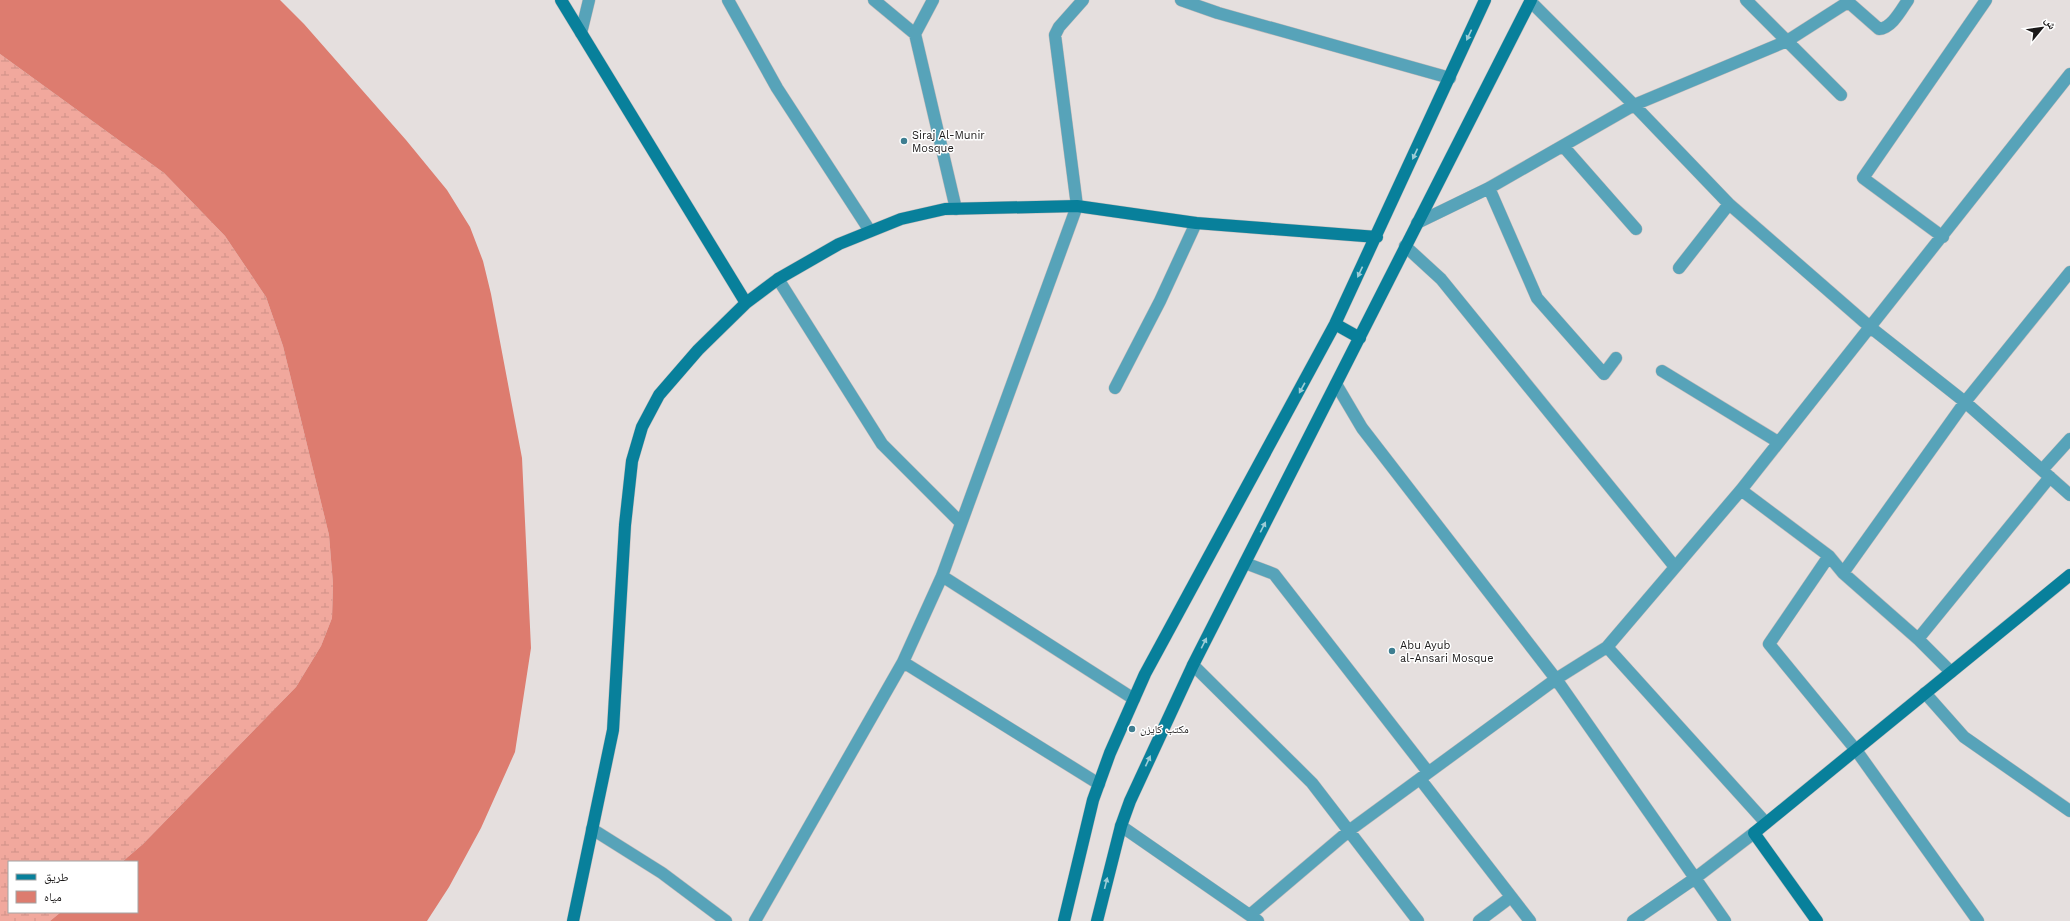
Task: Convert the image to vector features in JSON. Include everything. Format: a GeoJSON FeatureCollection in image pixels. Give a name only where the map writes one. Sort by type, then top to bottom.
{"type":"FeatureCollection","features":[{"type":"Feature","properties":{"kind":"street"},"geometry":{"type":"LineString","coordinates":[[561,0],[746,303]]}},
{"type":"Feature","properties":{"kind":"street"},"geometry":{"type":"LineString","coordinates":[[581,33],[589,0]]}},
{"type":"Feature","properties":{"kind":"street"},"geometry":{"type":"LineString","coordinates":[[728,0],[777,88],[870,231]]}},
{"type":"Feature","properties":{"kind":"street"},"geometry":{"type":"LineString","coordinates":[[874,0],[915,34],[956,209]]}},
{"type":"Feature","properties":{"kind":"street"},"geometry":{"type":"LineString","coordinates":[[915,34],[933,0]]}},
{"type":"Feature","properties":{"kind":"street"},"geometry":{"type":"LineString","coordinates":[[755,921],[903,662],[942,576],[960,522],[1077,206],[1055,35],[1059,27],[1083,0]]}},
{"type":"Feature","properties":{"kind":"street"},"geometry":{"type":"LineString","coordinates":[[1181,0],[1218,13],[1450,78]]}},
{"type":"Feature","properties":{"kind":"street"},"geometry":{"type":"LineString","coordinates":[[1064,921],[1093,800],[1134,699],[1335,324],[1377,237],[1486,0]]}},
{"type":"Feature","properties":{"kind":"street"},"geometry":{"type":"LineString","coordinates":[[1746,0],[1841,95]]}},
{"type":"Feature","properties":{"kind":"street"},"geometry":{"type":"LineString","coordinates":[[1417,223],[1489,188],[1634,105],[1787,42],[1847,1],[1879,29],[1885,28],[1890,23],[1908,0]]}},
{"type":"Feature","properties":{"kind":"street"},"geometry":{"type":"LineString","coordinates":[[1943,237],[1863,178],[1986,0]]}},
{"type":"Feature","properties":{"kind":"street"},"geometry":{"type":"LineString","coordinates":[[1097,921],[1121,826],[1130,801],[1193,665],[1531,1],[1730,204],[1870,327],[1964,402],[2070,495]]}},
{"type":"Feature","properties":{"kind":"street"},"geometry":{"type":"LineString","coordinates":[[1121,826],[1255,918],[1350,830],[1556,679],[1606,647],[1741,490],[1943,237],[2070,74]]}},
{"type":"Feature","properties":{"kind":"street"},"geometry":{"type":"LineString","coordinates":[[1563,146],[1636,229]]}},
{"type":"Feature","properties":{"kind":"street"},"geometry":{"type":"LineString","coordinates":[[1489,188],[1537,298],[1604,374],[1616,358]]}},
{"type":"Feature","properties":{"kind":"street"},"geometry":{"type":"LineString","coordinates":[[1680,268],[1730,204]]}},
{"type":"Feature","properties":{"kind":"street"},"geometry":{"type":"LineString","coordinates":[[573,921],[613,730],[625,525],[632,461],[642,427],[658,395],[698,350],[746,303],[778,279],[839,244],[900,219],[956,209],[1077,206],[1196,223],[1377,237]]}},
{"type":"Feature","properties":{"kind":"street"},"geometry":{"type":"LineString","coordinates":[[1115,388],[1160,301],[1196,223]]}},
{"type":"Feature","properties":{"kind":"street"},"geometry":{"type":"LineString","coordinates":[[1405,246],[1441,279],[1675,567]]}},
{"type":"Feature","properties":{"kind":"street"},"geometry":{"type":"LineString","coordinates":[[1843,573],[1964,402],[2070,272]]}},
{"type":"Feature","properties":{"kind":"street"},"geometry":{"type":"LineString","coordinates":[[778,279],[882,444],[960,522]]}},
{"type":"Feature","properties":{"kind":"street"},"geometry":{"type":"LineString","coordinates":[[1335,324],[1360,338]]}},
{"type":"Feature","properties":{"kind":"street"},"geometry":{"type":"LineString","coordinates":[[1662,371],[1778,442]]}},
{"type":"Feature","properties":{"kind":"street"},"geometry":{"type":"LineString","coordinates":[[1336,384],[1362,428],[1556,679],[1694,879],[1725,921]]}},
{"type":"Feature","properties":{"kind":"street"},"geometry":{"type":"LineString","coordinates":[[1918,639],[2046,474],[2070,439]]}},
{"type":"Feature","properties":{"kind":"street"},"geometry":{"type":"LineString","coordinates":[[1741,490],[1829,556],[1843,573],[1918,639],[1951,672]]}},
{"type":"Feature","properties":{"kind":"street"},"geometry":{"type":"LineString","coordinates":[[1829,556],[1769,644],[1856,750],[1978,921]]}},
{"type":"Feature","properties":{"kind":"street"},"geometry":{"type":"LineString","coordinates":[[1245,563],[1274,574],[1530,921]]}},
{"type":"Feature","properties":{"kind":"street"},"geometry":{"type":"LineString","coordinates":[[1633,921],[1694,879],[1754,833],[2070,575]]}},
{"type":"Feature","properties":{"kind":"street"},"geometry":{"type":"LineString","coordinates":[[942,576],[1134,699]]}},
{"type":"Feature","properties":{"kind":"street"},"geometry":{"type":"LineString","coordinates":[[1606,647],[1766,823]]}},
{"type":"Feature","properties":{"kind":"street"},"geometry":{"type":"LineString","coordinates":[[903,662],[1099,784]]}},
{"type":"Feature","properties":{"kind":"street"},"geometry":{"type":"LineString","coordinates":[[1193,665],[1312,783],[1350,830],[1418,921]]}},
{"type":"Feature","properties":{"kind":"street"},"geometry":{"type":"LineString","coordinates":[[1925,693],[1964,737],[2070,811]]}},
{"type":"Feature","properties":{"kind":"street"},"geometry":{"type":"LineString","coordinates":[[592,828],[662,873],[726,921]]}},
{"type":"Feature","properties":{"kind":"street"},"geometry":{"type":"LineString","coordinates":[[1754,833],[1817,921]]}},
{"type":"Feature","properties":{"kind":"street"},"geometry":{"type":"LineString","coordinates":[[1479,921],[1511,897]]}},
{"type":"Feature","properties":{"kind":"green space"},"geometry":{"type":"Polygon","coordinates":[[[0,54],[164,173],[225,236],[266,297],[283,346],[329,535],[333,584],[332,618],[321,646],[296,687],[143,844],[123,861],[8,861],[8,913],[60,913],[50,921],[0,921],[0,54]]]}},
{"type":"Feature","properties":{"kind":"water"},"geometry":{"type":"Polygon","coordinates":[[[0,0],[280,0],[304,24],[406,140],[447,190],[470,227],[483,261],[491,294],[522,458],[531,648],[515,752],[481,828],[449,887],[427,921],[50,921],[60,913],[138,913],[138,861],[123,861],[143,844],[296,687],[321,646],[332,618],[333,584],[329,535],[283,346],[266,297],[225,236],[164,173],[0,54],[0,0]]]}},
{"type":"Feature","properties":{"kind":"place","name":"Siraj Al-Munir Mosque"},"geometry":{"type":"Point","coordinates":[904,141]}},
{"type":"Feature","properties":{"kind":"place","name":"Abu Ayub al-Ansari Mosque"},"geometry":{"type":"Point","coordinates":[1392,651]}},
{"type":"Feature","properties":{"kind":"place","name":"مكتب كايزن"},"geometry":{"type":"Point","coordinates":[1132,729]}}]}
